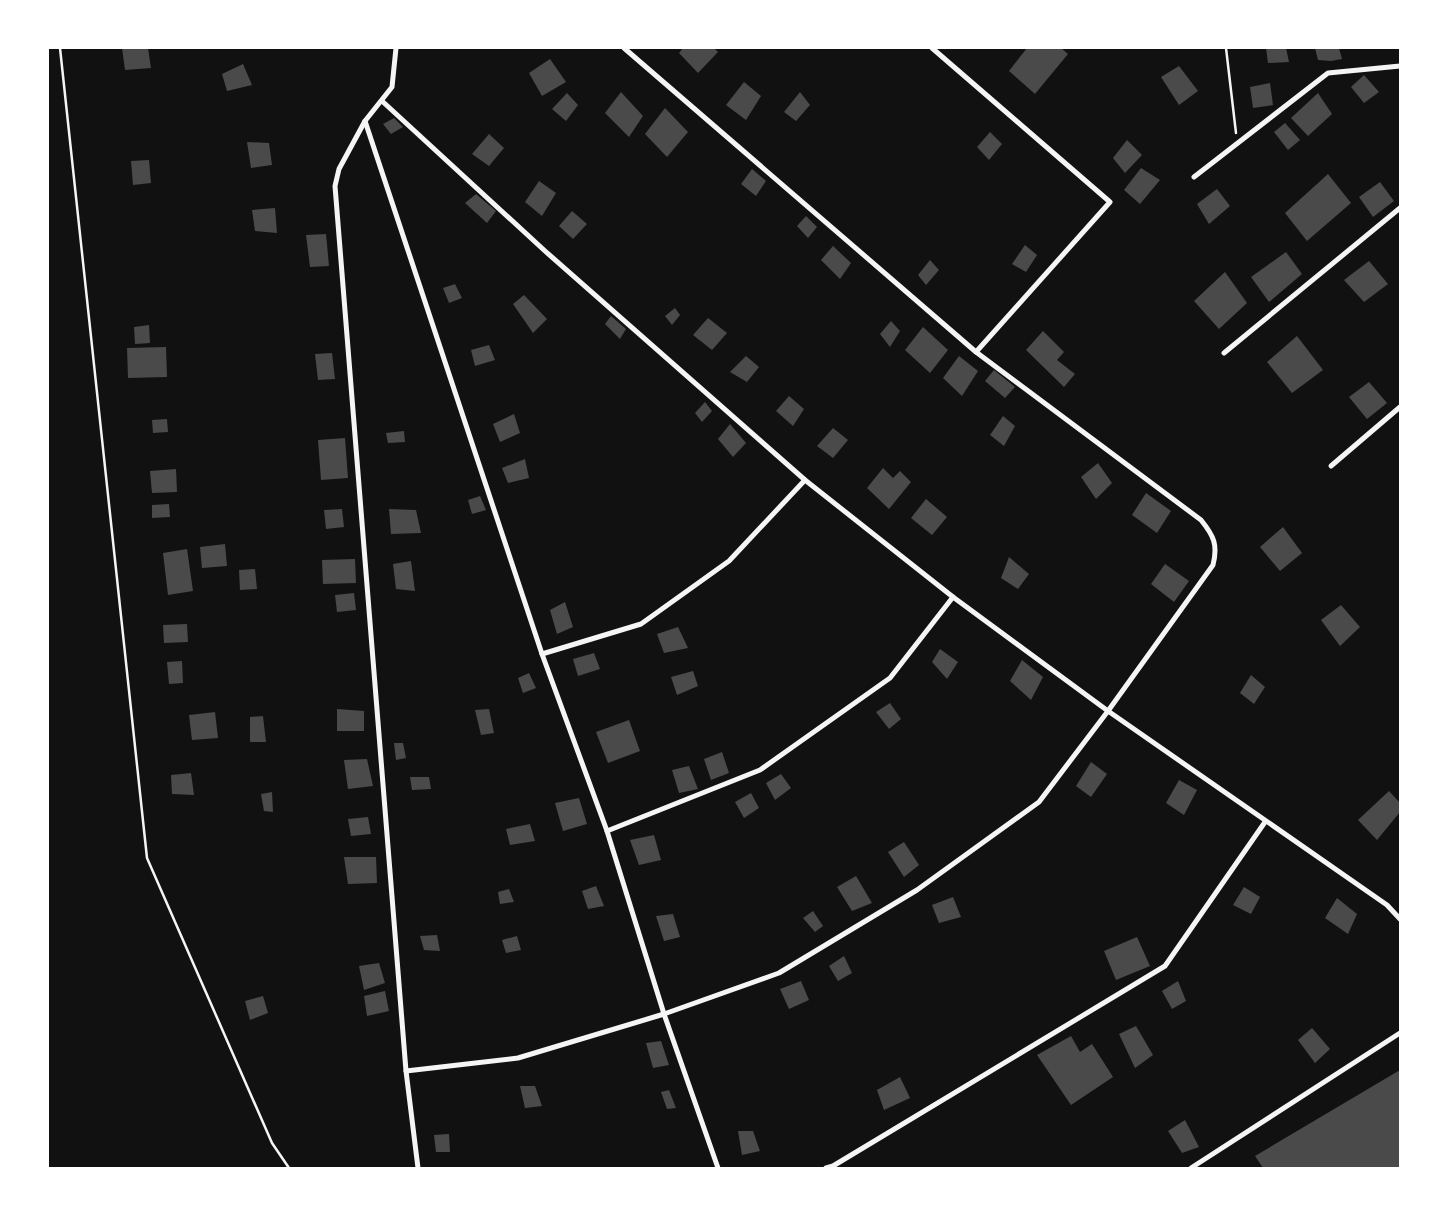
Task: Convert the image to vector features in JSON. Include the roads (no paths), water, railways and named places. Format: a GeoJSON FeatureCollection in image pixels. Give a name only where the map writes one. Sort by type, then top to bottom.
{"type":"FeatureCollection","features":[{"type":"Feature","properties":{"kind":"street"},"geometry":{"type":"LineString","coordinates":[[396,48],[392,87],[365,121],[339,169],[335,186],[406,1071],[418,1168]]}},
{"type":"Feature","properties":{"kind":"street"},"geometry":{"type":"LineString","coordinates":[[406,1071],[518,1058],[664,1014],[779,973],[917,890],[1039,802],[1108,712],[1214,565],[1217,552],[1210,531],[1201,520],[976,352],[624,48]]}},
{"type":"Feature","properties":{"kind":"street"},"geometry":{"type":"LineString","coordinates":[[932,48],[1110,202],[976,352]]}},
{"type":"Feature","properties":{"kind":"street"},"geometry":{"type":"LineString","coordinates":[[1194,177],[1328,73],[1400,66]]}},
{"type":"Feature","properties":{"kind":"street"},"geometry":{"type":"LineString","coordinates":[[382,101],[545,251],[805,480],[953,596],[1108,712],[1387,905],[1400,919]]}},
{"type":"Feature","properties":{"kind":"street"},"geometry":{"type":"LineString","coordinates":[[365,121],[542,654],[607,831],[664,1014],[718,1168]]}},
{"type":"Feature","properties":{"kind":"street"},"geometry":{"type":"LineString","coordinates":[[1224,353],[1400,208]]}},
{"type":"Feature","properties":{"kind":"street"},"geometry":{"type":"LineString","coordinates":[[1331,466],[1400,407]]}},
{"type":"Feature","properties":{"kind":"street"},"geometry":{"type":"LineString","coordinates":[[542,654],[641,624],[729,561],[805,480]]}},
{"type":"Feature","properties":{"kind":"street"},"geometry":{"type":"LineString","coordinates":[[607,831],[760,770],[890,678],[953,596]]}},
{"type":"Feature","properties":{"kind":"street"},"geometry":{"type":"LineString","coordinates":[[826,1168],[834,1166],[1165,966],[1265,822]]}},
{"type":"Feature","properties":{"kind":"street"},"geometry":{"type":"LineString","coordinates":[[1191,1168],[1400,1033]]}}]}
